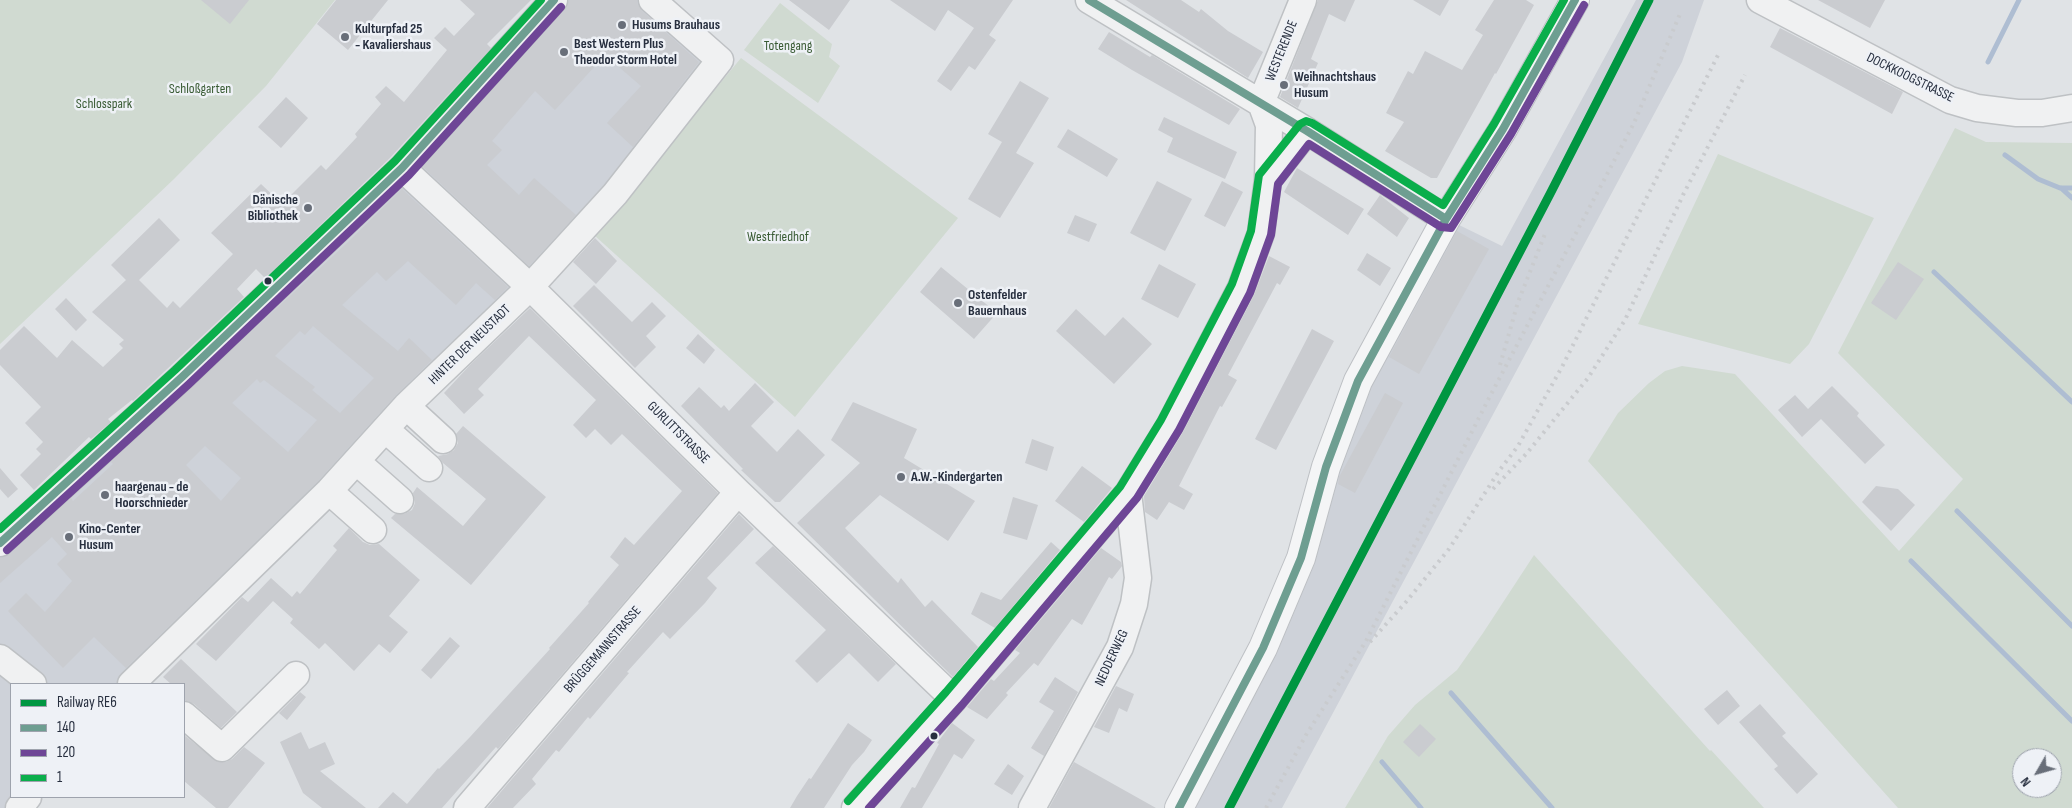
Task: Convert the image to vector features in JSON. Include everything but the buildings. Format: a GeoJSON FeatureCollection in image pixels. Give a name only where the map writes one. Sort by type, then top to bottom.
{"type":"FeatureCollection","features":[{"type":"Feature","properties":{"kind":"main road"},"geometry":{"type":"LineString","coordinates":[[1179,808],[1263,648],[1301,558],[1326,467],[1358,381],[1446,219],[1503,129],[1575,0]]}},
{"type":"Feature","properties":{"kind":"street"},"geometry":{"type":"LineString","coordinates":[[0,542],[182,377],[402,168],[554,0]]}},
{"type":"Feature","properties":{"kind":"street","name":"HINTER DER NEUSTADT"},"geometry":{"type":"LineString","coordinates":[[139,682],[329,491],[406,406],[530,287],[615,194],[720,60],[652,0]]}},
{"type":"Feature","properties":{"kind":"street"},"geometry":{"type":"LineString","coordinates":[[1089,0],[1307,131],[1446,219]]}},
{"type":"Feature","properties":{"kind":"street","name":"WESTERENDE"},"geometry":{"type":"LineString","coordinates":[[1261,103],[1303,0]]}},
{"type":"Feature","properties":{"kind":"street","name":"DOCKKOOGSTRASSE"},"geometry":{"type":"LineString","coordinates":[[1760,0],[1950,100],[1977,108],[2017,113],[2042,113],[2072,108]]}},
{"type":"Feature","properties":{"kind":"street"},"geometry":{"type":"LineString","coordinates":[[855,808],[954,699],[1128,493],[1170,424],[1241,288],[1261,233],[1268,180],[1269,125],[1261,103]]}},
{"type":"Feature","properties":{"kind":"street"},"geometry":{"type":"LineString","coordinates":[[1268,180],[1307,131]]}},
{"type":"Feature","properties":{"kind":"street","name":"GURLITTSTRASSE"},"geometry":{"type":"LineString","coordinates":[[402,168],[530,287],[738,492],[954,699]]}},
{"type":"Feature","properties":{"kind":"street"},"geometry":{"type":"LineString","coordinates":[[406,406],[443,440]]}},
{"type":"Feature","properties":{"kind":"street"},"geometry":{"type":"LineString","coordinates":[[385,429],[429,468]]}},
{"type":"Feature","properties":{"kind":"street"},"geometry":{"type":"LineString","coordinates":[[356,461],[400,500]]}},
{"type":"Feature","properties":{"kind":"street"},"geometry":{"type":"LineString","coordinates":[[329,491],[373,530]]}},
{"type":"Feature","properties":{"kind":"street","name":"BRÜGGEMANNSTRASSE"},"geometry":{"type":"LineString","coordinates":[[467,808],[738,492]]}},
{"type":"Feature","properties":{"kind":"street","name":"NEDDERWEG"},"geometry":{"type":"LineString","coordinates":[[1032,808],[1120,647],[1134,604],[1138,578],[1128,493]]}},
{"type":"Feature","properties":{"kind":"street"},"geometry":{"type":"LineString","coordinates":[[0,658],[31,683]]}},
{"type":"Feature","properties":{"kind":"street"},"geometry":{"type":"LineString","coordinates":[[185,717],[222,748],[296,676]]}},
{"type":"Feature","properties":{"kind":"street"},"geometry":{"type":"LineString","coordinates":[[19,808],[27,798]]}},
{"type":"Feature","properties":{"kind":"shaded area"},"geometry":{"type":"Polygon","coordinates":[[[556,0],[648,0],[716,60],[531,281],[408,167],[556,0]]]}},
{"type":"Feature","properties":{"kind":"shaded area"},"geometry":{"type":"Polygon","coordinates":[[[1636,0],[1704,0],[1682,62],[1282,808],[1191,808],[1367,384],[1457,224],[1502,246],[1636,0]]]}},
{"type":"Feature","properties":{"kind":"shaded area"},"geometry":{"type":"Polygon","coordinates":[[[402,175],[525,287],[127,683],[37,683],[0,653],[0,549],[402,175]]]}},
{"type":"Feature","properties":{"kind":"shaded area"},"geometry":{"type":"Polygon","coordinates":[[[0,664],[24,683],[10,683],[10,798],[15,808],[0,808],[0,664]]]}},
{"type":"Feature","properties":{"kind":"green space","name":"Schlosspark"},"geometry":{"type":"Polygon","coordinates":[[[0,0],[335,0],[266,86],[174,179],[0,344],[0,0]]]}},
{"type":"Feature","properties":{"kind":"green space","name":"Totengang"},"geometry":{"type":"Polygon","coordinates":[[[780,3],[832,44],[829,57],[840,66],[818,103],[744,50],[780,3]]]}},
{"type":"Feature","properties":{"kind":"green space","name":"Westfriedhof"},"geometry":{"type":"Polygon","coordinates":[[[741,58],[958,218],[795,417],[594,235],[741,58]]]}},
{"type":"Feature","properties":{"kind":"green space"},"geometry":{"type":"Polygon","coordinates":[[[1955,128],[1986,142],[2072,143],[2072,808],[1898,808],[1588,461],[1618,413],[1649,383],[1665,371],[1682,366],[1735,374],[1899,551],[1963,479],[1838,353],[1955,128]]]}},
{"type":"Feature","properties":{"kind":"green space"},"geometry":{"type":"Polygon","coordinates":[[[1718,154],[1874,218],[1809,344],[1790,364],[1638,324],[1718,154]]]}},
{"type":"Feature","properties":{"kind":"green space"},"geometry":{"type":"Polygon","coordinates":[[[1534,555],[1710,751],[1764,808],[1345,808],[1388,736],[1415,705],[1457,670],[1534,555]]]}},
{"type":"Feature","properties":{"kind":"waterway"},"geometry":{"type":"LineString","coordinates":[[1988,62],[2019,0]]}},
{"type":"Feature","properties":{"kind":"waterway"},"geometry":{"type":"LineString","coordinates":[[2005,155],[2038,179],[2060,188],[2072,188]]}},
{"type":"Feature","properties":{"kind":"waterway"},"geometry":{"type":"LineString","coordinates":[[2061,188],[2072,198]]}},
{"type":"Feature","properties":{"kind":"waterway"},"geometry":{"type":"LineString","coordinates":[[1934,272],[2072,402]]}},
{"type":"Feature","properties":{"kind":"waterway"},"geometry":{"type":"LineString","coordinates":[[1957,511],[2072,626]]}},
{"type":"Feature","properties":{"kind":"waterway"},"geometry":{"type":"LineString","coordinates":[[1911,561],[2072,721]]}},
{"type":"Feature","properties":{"kind":"waterway"},"geometry":{"type":"LineString","coordinates":[[1451,693],[1552,808]]}},
{"type":"Feature","properties":{"kind":"waterway"},"geometry":{"type":"LineString","coordinates":[[1382,762],[1421,808]]}},
{"type":"Feature","properties":{"kind":"railway"},"geometry":{"type":"LineString","coordinates":[[1266,808],[1306,735],[1366,641],[1488,400],[1634,123],[1680,14]]}},
{"type":"Feature","properties":{"kind":"railway"},"geometry":{"type":"LineString","coordinates":[[1370,642],[1406,602],[1449,549],[1499,471],[1518,446],[1563,365],[1718,55]]}},
{"type":"Feature","properties":{"kind":"railway"},"geometry":{"type":"LineString","coordinates":[[1493,489],[1527,453],[1588,378],[1625,320],[1683,195],[1745,75]]}},
{"type":"Feature","properties":{"kind":"railway"},"geometry":{"type":"LineString","coordinates":[[1500,365],[1518,302],[1545,234]]}},
{"type":"Feature","properties":{"kind":"rail line","name":"RE6"},"geometry":{"type":"LineString","coordinates":[[1229,808],[1550,194],[1649,0]]}},
{"type":"Feature","properties":{"kind":"transit line","name":"1"},"geometry":{"type":"LineString","coordinates":[[0,529],[175,370],[395,161],[541,0]]}},
{"type":"Feature","properties":{"kind":"transit line","name":"140"},"geometry":{"type":"LineString","coordinates":[[0,543],[182,377],[402,168],[554,0]]}},
{"type":"Feature","properties":{"kind":"transit line","name":"140"},"geometry":{"type":"LineString","coordinates":[[1089,0],[1307,131],[1446,219]]}},
{"type":"Feature","properties":{"kind":"transit line","name":"1"},"geometry":{"type":"LineString","coordinates":[[848,801],[946,692],[1120,487],[1161,420],[1232,284],[1251,231],[1259,175],[1300,124],[1306,121],[1312,123],[1443,205],[1494,124],[1564,0]]}},
{"type":"Feature","properties":{"kind":"transit line","name":"140"},"geometry":{"type":"LineString","coordinates":[[1179,808],[1263,648],[1301,558],[1326,467],[1358,381],[1446,219],[1503,129],[1575,0]]}},
{"type":"Feature","properties":{"kind":"transit line","name":"120"},"geometry":{"type":"LineString","coordinates":[[869,808],[962,705],[1137,498],[1179,430],[1250,293],[1271,235],[1278,184],[1309,144],[1441,227],[1451,228],[1511,134],[1584,5]]}},
{"type":"Feature","properties":{"kind":"transit line","name":"120"},"geometry":{"type":"LineString","coordinates":[[7,550],[189,384],[409,175],[561,7]]}},
{"type":"Feature","properties":{"kind":"place","name":"Husums Brauhaus"},"geometry":{"type":"Point","coordinates":[622,25]}},
{"type":"Feature","properties":{"kind":"place","name":"Kulturpfad 25 - Kavaliershaus"},"geometry":{"type":"Point","coordinates":[345,37]}},
{"type":"Feature","properties":{"kind":"place","name":"Best Western Plus Theodor Storm Hotel"},"geometry":{"type":"Point","coordinates":[564,52]}},
{"type":"Feature","properties":{"kind":"place","name":"Weihnachtshaus Husum"},"geometry":{"type":"Point","coordinates":[1284,85]}},
{"type":"Feature","properties":{"kind":"place","name":"Dänische Bibliothek"},"geometry":{"type":"Point","coordinates":[308,208]}},
{"type":"Feature","properties":{"kind":"place","name":"Ostenfelder Bauernhaus"},"geometry":{"type":"Point","coordinates":[958,303]}},
{"type":"Feature","properties":{"kind":"place","name":"A.W.-Kindergarten"},"geometry":{"type":"Point","coordinates":[901,477]}},
{"type":"Feature","properties":{"kind":"place","name":"haargenau - de Hoorschnieder"},"geometry":{"type":"Point","coordinates":[105,495]}},
{"type":"Feature","properties":{"kind":"place","name":"Kino-Center Husum"},"geometry":{"type":"Point","coordinates":[69,537]}},
{"type":"Feature","properties":{"kind":"park label","name":"Schloßgarten"},"geometry":{"type":"Point","coordinates":[200,89]}}]}
